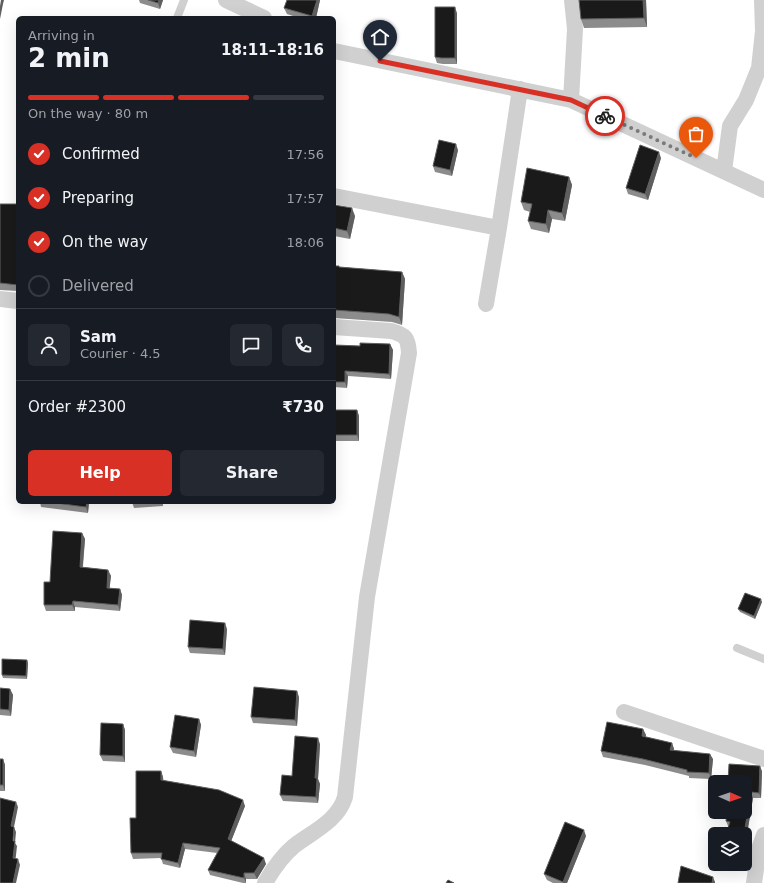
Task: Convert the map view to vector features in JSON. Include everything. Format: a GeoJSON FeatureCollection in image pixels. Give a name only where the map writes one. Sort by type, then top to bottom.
{"type":"FeatureCollection","features":[{"type":"Feature","properties":{"kind":"street"},"geometry":{"type":"LineString","coordinates":[[226,0],[260,16]]}},
{"type":"Feature","properties":{"kind":"street"},"geometry":{"type":"LineString","coordinates":[[571,100],[575,29],[572,0]]}},
{"type":"Feature","properties":{"kind":"street"},"geometry":{"type":"LineString","coordinates":[[724,171],[730,126],[746,100],[759,68],[763,31],[762,0]]}},
{"type":"Feature","properties":{"kind":"street"},"geometry":{"type":"LineString","coordinates":[[336,51],[571,100],[764,190]]}},
{"type":"Feature","properties":{"kind":"street"},"geometry":{"type":"LineString","coordinates":[[486,304],[520,89]]}},
{"type":"Feature","properties":{"kind":"street"},"geometry":{"type":"LineString","coordinates":[[336,196],[499,228]]}},
{"type":"Feature","properties":{"kind":"street"},"geometry":{"type":"LineString","coordinates":[[0,299],[16,301]]}},
{"type":"Feature","properties":{"kind":"street"},"geometry":{"type":"LineString","coordinates":[[265,883],[281,860],[294,846],[318,829],[341,808],[345,797],[367,597],[409,353],[405,336],[399,333],[391,331],[336,327]]}},
{"type":"Feature","properties":{"kind":"street"},"geometry":{"type":"LineString","coordinates":[[624,712],[764,759]]}},
{"type":"Feature","properties":{"kind":"street"},"geometry":{"type":"LineString","coordinates":[[758,875],[759,849],[764,835]]}},
{"type":"Feature","properties":{"kind":"lane"},"geometry":{"type":"LineString","coordinates":[[178,16],[184,0]]}},
{"type":"Feature","properties":{"kind":"lane"},"geometry":{"type":"LineString","coordinates":[[737,648],[764,660]]}},
{"type":"Feature","properties":{"kind":"building"},"geometry":{"type":"Polygon","coordinates":[[[148,0],[159,0],[158,3],[148,0]]]}},
{"type":"Feature","properties":{"kind":"building"},"geometry":{"type":"Polygon","coordinates":[[[287,0],[317,0],[312,16],[284,8],[287,0]]]}},
{"type":"Feature","properties":{"kind":"building"},"geometry":{"type":"Polygon","coordinates":[[[579,0],[643,0],[644,18],[581,19],[579,0]]]}},
{"type":"Feature","properties":{"kind":"building"},"geometry":{"type":"Polygon","coordinates":[[[435,7],[455,7],[455,58],[435,57],[435,7]]]}},
{"type":"Feature","properties":{"kind":"building"},"geometry":{"type":"Polygon","coordinates":[[[439,140],[456,144],[450,170],[433,166],[439,140]]]}},
{"type":"Feature","properties":{"kind":"building"},"geometry":{"type":"Polygon","coordinates":[[[640,145],[659,152],[645,194],[626,188],[640,145]]]}},
{"type":"Feature","properties":{"kind":"building"},"geometry":{"type":"Polygon","coordinates":[[[527,168],[569,177],[562,213],[548,210],[546,224],[528,221],[532,204],[521,202],[527,168]]]}},
{"type":"Feature","properties":{"kind":"building"},"geometry":{"type":"Polygon","coordinates":[[[0,204],[16,204],[16,285],[0,283],[0,204]]]}},
{"type":"Feature","properties":{"kind":"building"},"geometry":{"type":"Polygon","coordinates":[[[336,205],[352,208],[347,231],[336,228],[336,205]]]}},
{"type":"Feature","properties":{"kind":"building"},"geometry":{"type":"Polygon","coordinates":[[[336,266],[402,272],[399,317],[389,314],[336,310],[336,266]]]}},
{"type":"Feature","properties":{"kind":"building"},"geometry":{"type":"Polygon","coordinates":[[[360,343],[390,344],[389,374],[345,371],[345,382],[336,382],[336,345],[360,346],[360,343]]]}},
{"type":"Feature","properties":{"kind":"building"},"geometry":{"type":"Polygon","coordinates":[[[336,410],[357,410],[357,435],[336,435],[336,410]]]}},
{"type":"Feature","properties":{"kind":"building"},"geometry":{"type":"Polygon","coordinates":[[[63,504],[87,504],[86,507],[63,504]]]}},
{"type":"Feature","properties":{"kind":"building"},"geometry":{"type":"Polygon","coordinates":[[[53,531],[82,533],[80,567],[108,570],[107,588],[120,589],[118,605],[73,601],[72,605],[44,605],[44,582],[50,582],[53,531]]]}},
{"type":"Feature","properties":{"kind":"building"},"geometry":{"type":"Polygon","coordinates":[[[745,593],[761,599],[754,616],[738,609],[745,593]]]}},
{"type":"Feature","properties":{"kind":"building"},"geometry":{"type":"Polygon","coordinates":[[[190,620],[225,623],[223,649],[188,647],[190,620]]]}},
{"type":"Feature","properties":{"kind":"building"},"geometry":{"type":"Polygon","coordinates":[[[2,659],[27,660],[26,676],[2,675],[2,659]]]}},
{"type":"Feature","properties":{"kind":"building"},"geometry":{"type":"Polygon","coordinates":[[[254,687],[297,691],[295,720],[251,717],[254,687]]]}},
{"type":"Feature","properties":{"kind":"building"},"geometry":{"type":"Polygon","coordinates":[[[0,688],[10,689],[9,710],[0,709],[0,688]]]}},
{"type":"Feature","properties":{"kind":"building"},"geometry":{"type":"Polygon","coordinates":[[[175,715],[199,719],[194,751],[170,747],[175,715]]]}},
{"type":"Feature","properties":{"kind":"building"},"geometry":{"type":"Polygon","coordinates":[[[607,722],[643,729],[642,736],[672,743],[670,750],[710,754],[709,773],[687,772],[687,770],[643,759],[601,751],[607,722]]]}},
{"type":"Feature","properties":{"kind":"building"},"geometry":{"type":"Polygon","coordinates":[[[101,723],[123,724],[123,756],[100,755],[101,723]]]}},
{"type":"Feature","properties":{"kind":"building"},"geometry":{"type":"Polygon","coordinates":[[[295,736],[318,738],[315,778],[317,778],[316,797],[280,795],[282,775],[292,776],[295,736]]]}},
{"type":"Feature","properties":{"kind":"building"},"geometry":{"type":"Polygon","coordinates":[[[0,759],[3,759],[3,785],[0,785],[0,759]]]}},
{"type":"Feature","properties":{"kind":"building"},"geometry":{"type":"Polygon","coordinates":[[[729,764],[760,766],[759,793],[752,792],[752,775],[728,775],[729,764]]]}},
{"type":"Feature","properties":{"kind":"building"},"geometry":{"type":"Polygon","coordinates":[[[136,771],[161,771],[161,780],[219,790],[243,800],[228,839],[264,858],[254,873],[244,873],[244,878],[208,870],[220,848],[183,843],[178,863],[161,859],[162,853],[131,853],[130,818],[136,818],[136,771]]]}},
{"type":"Feature","properties":{"kind":"building"},"geometry":{"type":"Polygon","coordinates":[[[0,798],[16,802],[11,826],[14,827],[13,841],[15,841],[13,858],[18,859],[13,883],[0,883],[0,798]]]}},
{"type":"Feature","properties":{"kind":"building"},"geometry":{"type":"Polygon","coordinates":[[[726,819],[746,819],[745,827],[728,827],[730,822],[726,821],[726,819]]]}},
{"type":"Feature","properties":{"kind":"building"},"geometry":{"type":"Polygon","coordinates":[[[565,822],[584,830],[563,882],[544,874],[565,822]]]}},
{"type":"Feature","properties":{"kind":"building"},"geometry":{"type":"Polygon","coordinates":[[[681,866],[713,877],[712,883],[678,883],[681,866]]]}},
{"type":"Feature","properties":{"kind":"building"},"geometry":{"type":"Polygon","coordinates":[[[448,880],[454,883],[446,883],[448,880]]]}},
{"type":"Feature","properties":{"kind":"way so far"},"geometry":{"type":"LineString","coordinates":[[605,116],[696,158]]}},
{"type":"Feature","properties":{"kind":"route"},"geometry":{"type":"LineString","coordinates":[[380,61],[571,100],[605,116]]}}]}
